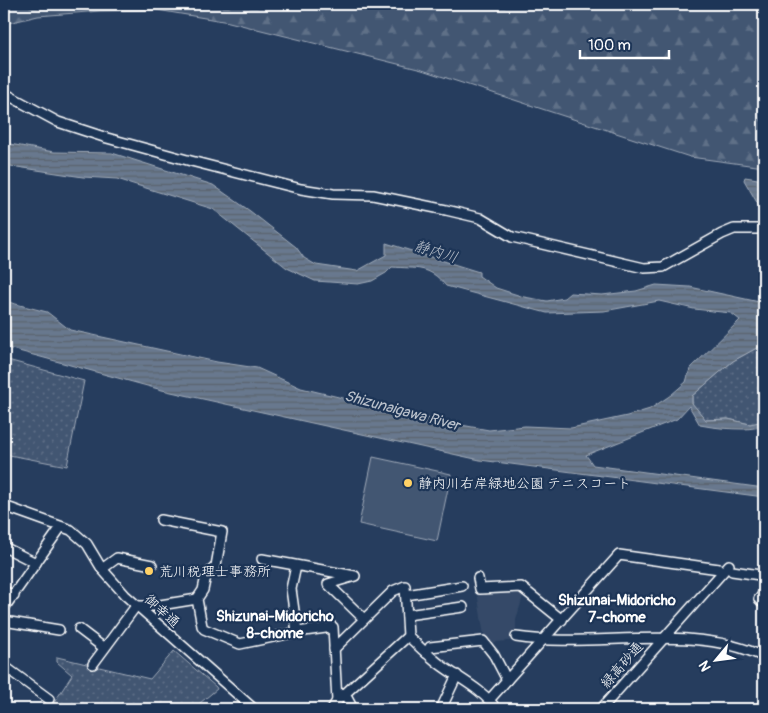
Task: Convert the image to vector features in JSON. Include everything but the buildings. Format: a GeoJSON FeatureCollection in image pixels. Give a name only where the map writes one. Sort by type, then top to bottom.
{"type":"FeatureCollection","features":[{"type":"Feature","properties":{"kind":"street"},"geometry":{"type":"LineString","coordinates":[[4,94],[58,122],[191,162],[301,189],[333,194],[373,195],[446,210],[480,218],[512,237],[644,268],[663,267],[734,229],[764,229]]}},
{"type":"Feature","properties":{"kind":"street","name":"御幸通"},"geometry":{"type":"LineString","coordinates":[[4,506],[61,527],[80,537],[87,544],[102,569],[136,606],[254,709]]}},
{"type":"Feature","properties":{"kind":"street"},"geometry":{"type":"LineString","coordinates":[[161,520],[222,532],[216,566],[206,576],[203,590],[197,599],[204,629],[240,644],[297,632],[333,627],[337,700]]}},
{"type":"Feature","properties":{"kind":"street"},"geometry":{"type":"LineString","coordinates":[[4,608],[61,527]]}},
{"type":"Feature","properties":{"kind":"street"},"geometry":{"type":"LineString","coordinates":[[4,546],[36,563]]}},
{"type":"Feature","properties":{"kind":"street"},"geometry":{"type":"LineString","coordinates":[[490,700],[619,555],[719,568]]}},
{"type":"Feature","properties":{"kind":"street"},"geometry":{"type":"LineString","coordinates":[[102,569],[117,558],[152,565]]}},
{"type":"Feature","properties":{"kind":"street"},"geometry":{"type":"LineString","coordinates":[[262,559],[355,576],[328,584],[364,619]]}},
{"type":"Feature","properties":{"kind":"street"},"geometry":{"type":"LineString","coordinates":[[296,566],[291,589],[297,632]]}},
{"type":"Feature","properties":{"kind":"street","name":"緑高砂通"},"geometry":{"type":"LineString","coordinates":[[601,709],[663,639],[730,568],[760,575],[764,578]]}},
{"type":"Feature","properties":{"kind":"street"},"geometry":{"type":"LineString","coordinates":[[478,578],[480,588],[521,587],[562,620]]}},
{"type":"Feature","properties":{"kind":"street"},"geometry":{"type":"LineString","coordinates":[[334,649],[393,591],[405,586],[408,636],[438,663],[458,675],[490,700],[496,709]]}},
{"type":"Feature","properties":{"kind":"street"},"geometry":{"type":"LineString","coordinates":[[406,595],[462,586]]}},
{"type":"Feature","properties":{"kind":"street"},"geometry":{"type":"LineString","coordinates":[[4,591],[14,596]]}},
{"type":"Feature","properties":{"kind":"street"},"geometry":{"type":"LineString","coordinates":[[764,593],[759,599],[764,604]]}},
{"type":"Feature","properties":{"kind":"street"},"geometry":{"type":"LineString","coordinates":[[93,664],[136,606],[154,606],[197,599]]}},
{"type":"Feature","properties":{"kind":"street"},"geometry":{"type":"LineString","coordinates":[[407,615],[463,607]]}},
{"type":"Feature","properties":{"kind":"street"},"geometry":{"type":"LineString","coordinates":[[4,621],[59,630]]}},
{"type":"Feature","properties":{"kind":"street"},"geometry":{"type":"LineString","coordinates":[[80,629],[104,648]]}},
{"type":"Feature","properties":{"kind":"street"},"geometry":{"type":"LineString","coordinates":[[332,709],[337,700],[408,636]]}},
{"type":"Feature","properties":{"kind":"street"},"geometry":{"type":"LineString","coordinates":[[516,637],[542,641],[663,639],[714,641],[751,650],[764,657]]}},
{"type":"Feature","properties":{"kind":"street"},"geometry":{"type":"LineString","coordinates":[[426,652],[430,647],[483,641],[494,655],[507,680]]}},
{"type":"Feature","properties":{"kind":"street"},"geometry":{"type":"LineString","coordinates":[[4,666],[49,699]]}},
{"type":"Feature","properties":{"kind":"street"},"geometry":{"type":"LineString","coordinates":[[441,709],[458,675]]}},
{"type":"Feature","properties":{"kind":"street"},"geometry":{"type":"LineString","coordinates":[[345,694],[353,709]]}},
{"type":"Feature","properties":{"kind":"shaded area"},"geometry":{"type":"Polygon","coordinates":[[[4,143],[54,152],[112,153],[213,185],[250,211],[296,247],[304,258],[316,265],[357,271],[386,255],[386,243],[479,272],[479,276],[496,288],[524,297],[547,301],[564,298],[570,293],[602,295],[636,291],[656,285],[690,287],[764,303],[764,344],[733,361],[692,396],[692,403],[706,420],[728,419],[750,424],[759,422],[764,423],[764,427],[733,429],[700,425],[689,406],[677,419],[586,455],[593,465],[764,488],[764,497],[480,460],[162,390],[4,347],[4,301],[47,312],[70,330],[217,362],[257,368],[301,388],[439,421],[489,430],[525,426],[571,428],[650,409],[686,382],[690,369],[740,320],[731,313],[694,309],[659,301],[604,311],[547,313],[446,286],[434,274],[416,268],[392,267],[372,281],[358,284],[315,281],[287,268],[213,209],[117,179],[83,177],[4,165],[4,143]]]}},
{"type":"Feature","properties":{"kind":"shaded area"},"geometry":{"type":"Polygon","coordinates":[[[745,177],[764,180],[764,208],[759,206],[744,180],[745,177]]]}},
{"type":"Feature","properties":{"kind":"shaded area"},"geometry":{"type":"Polygon","coordinates":[[[517,588],[523,596],[516,620],[516,640],[488,643],[484,636],[477,592],[517,588]]]}},
{"type":"Feature","properties":{"kind":"green space"},"geometry":{"type":"Polygon","coordinates":[[[4,4],[755,4],[764,15],[764,167],[690,157],[422,70],[229,22],[157,10],[100,11],[38,16],[4,24],[4,4]]]}},
{"type":"Feature","properties":{"kind":"green space"},"geometry":{"type":"Polygon","coordinates":[[[764,344],[764,423],[750,424],[728,419],[706,420],[692,404],[692,396],[733,361],[764,344]]]}},
{"type":"Feature","properties":{"kind":"green space"},"geometry":{"type":"Polygon","coordinates":[[[4,359],[84,381],[67,466],[4,454],[4,359]]]}},
{"type":"Feature","properties":{"kind":"green space"},"geometry":{"type":"Polygon","coordinates":[[[373,457],[451,474],[437,541],[359,524],[373,457]]]}},
{"type":"Feature","properties":{"kind":"green space"},"geometry":{"type":"Polygon","coordinates":[[[174,651],[217,689],[200,703],[203,709],[50,709],[72,675],[57,662],[57,657],[150,679],[174,651]]]}},
{"type":"Feature","properties":{"kind":"waterway"},"geometry":{"type":"LineString","coordinates":[[761,4],[764,8]]}},
{"type":"Feature","properties":{"kind":"place","name":"静内川右岸緑地公園 テニスコート"},"geometry":{"type":"Point","coordinates":[408,483]}},
{"type":"Feature","properties":{"kind":"place","name":"荒川税理士事務所"},"geometry":{"type":"Point","coordinates":[149,571]}},
{"type":"Feature","properties":{"kind":"district","name":"Shizunai-Midoricho 7-chome"},"geometry":{"type":"Point","coordinates":[617,608]}},
{"type":"Feature","properties":{"kind":"district","name":"Shizunai-Midoricho 8-chome"},"geometry":{"type":"Point","coordinates":[275,624]}},
{"type":"Feature","properties":{"kind":"water label","name":"静内川"},"geometry":{"type":"Point","coordinates":[436,252]}},
{"type":"Feature","properties":{"kind":"water label","name":"Shizunaigawa River"},"geometry":{"type":"Point","coordinates":[402,411]}}]}
